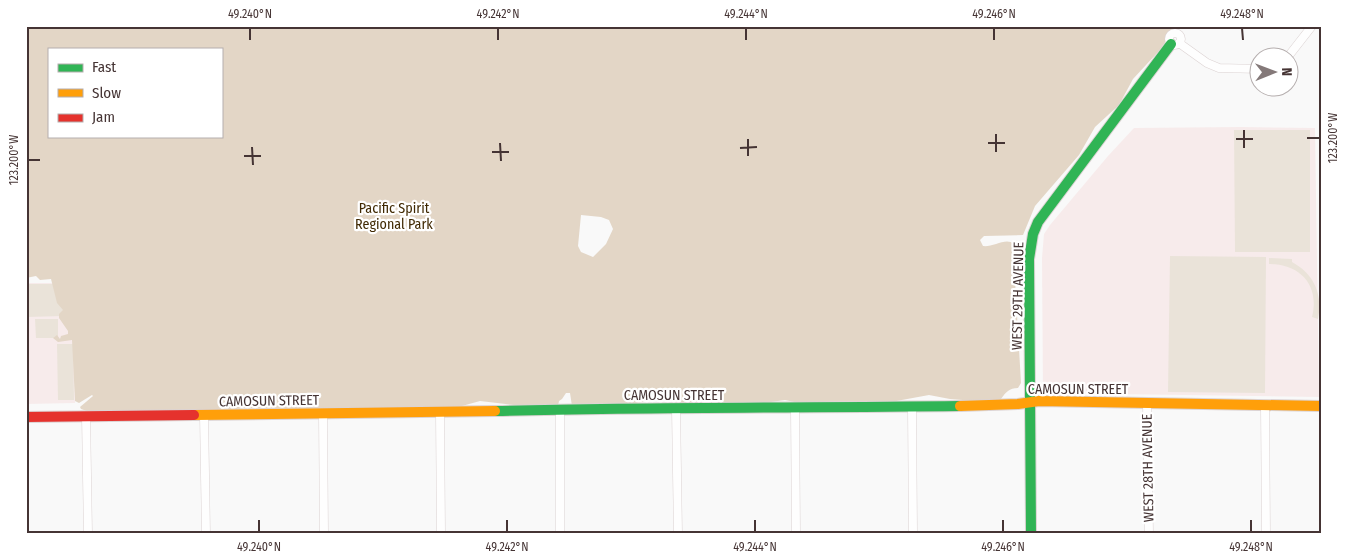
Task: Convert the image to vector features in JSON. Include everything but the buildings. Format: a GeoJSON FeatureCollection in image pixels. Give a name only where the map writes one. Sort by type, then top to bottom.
{"type":"FeatureCollection","features":[{"type":"Feature","properties":{"kind":"street"},"geometry":{"type":"LineString","coordinates":[[1184,26],[1178,34],[1170,35],[1169,40],[1219,68],[1250,70]]}},
{"type":"Feature","properties":{"kind":"street"},"geometry":{"type":"LineString","coordinates":[[1295,48],[1312,26]]}},
{"type":"Feature","properties":{"kind":"street","name":"WEST 29TH AVENUE"},"geometry":{"type":"LineString","coordinates":[[1031,534],[1029,259],[1033,234],[1038,222],[1093,146],[1175,43]]}},
{"type":"Feature","properties":{"kind":"street","name":"CAMOSUN STREET"},"geometry":{"type":"LineString","coordinates":[[26,416],[970,406],[1030,402],[1321,406]]}},
{"type":"Feature","properties":{"kind":"street","name":"WEST 28TH AVENUE"},"geometry":{"type":"LineString","coordinates":[[1147,403],[1148,534]]}},
{"type":"Feature","properties":{"kind":"street"},"geometry":{"type":"LineString","coordinates":[[1265,405],[1266,534]]}},
{"type":"Feature","properties":{"kind":"street"},"geometry":{"type":"LineString","coordinates":[[912,406],[913,534]]}},
{"type":"Feature","properties":{"kind":"street"},"geometry":{"type":"LineString","coordinates":[[794,408],[796,534]]}},
{"type":"Feature","properties":{"kind":"street"},"geometry":{"type":"LineString","coordinates":[[560,409],[560,534]]}},
{"type":"Feature","properties":{"kind":"street"},"geometry":{"type":"LineString","coordinates":[[676,409],[678,534]]}},
{"type":"Feature","properties":{"kind":"street"},"geometry":{"type":"LineString","coordinates":[[440,412],[441,534]]}},
{"type":"Feature","properties":{"kind":"street"},"geometry":{"type":"LineString","coordinates":[[323,414],[324,534]]}},
{"type":"Feature","properties":{"kind":"street"},"geometry":{"type":"LineString","coordinates":[[204,415],[206,534]]}},
{"type":"Feature","properties":{"kind":"street"},"geometry":{"type":"LineString","coordinates":[[86,416],[88,534]]}},
{"type":"Feature","properties":{"kind":"shaded area"},"geometry":{"type":"Polygon","coordinates":[[[1134,128],[1315,128],[1319,397],[1043,393],[1042,258],[1044,234],[1050,225],[1134,128]]]}},
{"type":"Feature","properties":{"kind":"shaded area"},"geometry":{"type":"Polygon","coordinates":[[[1234,130],[1310,130],[1310,252],[1235,252],[1234,130]]]}},
{"type":"Feature","properties":{"kind":"shaded area"},"geometry":{"type":"Polygon","coordinates":[[[1170,256],[1266,257],[1265,393],[1168,392],[1170,256]]]}},
{"type":"Feature","properties":{"kind":"shaded area"},"geometry":{"type":"Polygon","coordinates":[[[1269,258],[1292,259],[1292,262],[1306,272],[1318,293],[1318,319],[1312,317],[1313,295],[1305,278],[1290,268],[1269,264],[1269,258]]]}},
{"type":"Feature","properties":{"kind":"shaded area"},"geometry":{"type":"Polygon","coordinates":[[[26,283],[72,283],[75,403],[26,404],[26,283]]]}},
{"type":"Feature","properties":{"kind":"shaded area"},"geometry":{"type":"Polygon","coordinates":[[[26,284],[55,284],[63,303],[64,316],[26,317],[26,284]]]}},
{"type":"Feature","properties":{"kind":"shaded area"},"geometry":{"type":"Polygon","coordinates":[[[35,319],[58,319],[58,338],[36,338],[35,319]]]}},
{"type":"Feature","properties":{"kind":"shaded area"},"geometry":{"type":"Polygon","coordinates":[[[57,344],[73,344],[74,400],[58,400],[57,344]]]}},
{"type":"Feature","properties":{"kind":"green space","name":"Pacific Spirit Regional Park"},"geometry":{"type":"Polygon","coordinates":[[[26,26],[1176,26],[1159,51],[1133,79],[1119,105],[1095,127],[1079,155],[1035,206],[1023,235],[984,236],[980,240],[983,246],[1008,241],[1013,243],[1018,254],[1019,270],[1015,280],[1021,383],[1018,388],[1004,394],[1001,399],[975,401],[929,395],[880,404],[851,401],[823,402],[814,406],[785,400],[750,405],[696,407],[667,400],[648,399],[635,405],[599,403],[572,406],[570,393],[566,393],[559,401],[558,406],[522,406],[480,401],[451,409],[442,407],[345,410],[242,408],[224,413],[87,411],[80,407],[92,395],[79,403],[75,401],[72,340],[58,342],[53,338],[57,335],[60,339],[61,336],[68,334],[59,318],[59,314],[63,310],[57,303],[51,279],[40,280],[36,276],[26,278],[26,26]],[[581,215],[578,246],[581,252],[593,257],[606,244],[613,229],[609,220],[601,217],[581,215]]]}},
{"type":"Feature","properties":{"kind":"traffic: fast"},"geometry":{"type":"LineString","coordinates":[[1031,534],[1029,259],[1033,234],[1038,222],[1171,44]]}},
{"type":"Feature","properties":{"kind":"traffic: fast"},"geometry":{"type":"LineString","coordinates":[[495,411],[960,406]]}},
{"type":"Feature","properties":{"kind":"traffic: slow"},"geometry":{"type":"LineString","coordinates":[[960,406],[1018,404],[1039,401],[1321,406]]}},
{"type":"Feature","properties":{"kind":"traffic: slow"},"geometry":{"type":"LineString","coordinates":[[194,415],[495,411]]}},
{"type":"Feature","properties":{"kind":"traffic: jam"},"geometry":{"type":"LineString","coordinates":[[26,417],[194,415]]}}]}
